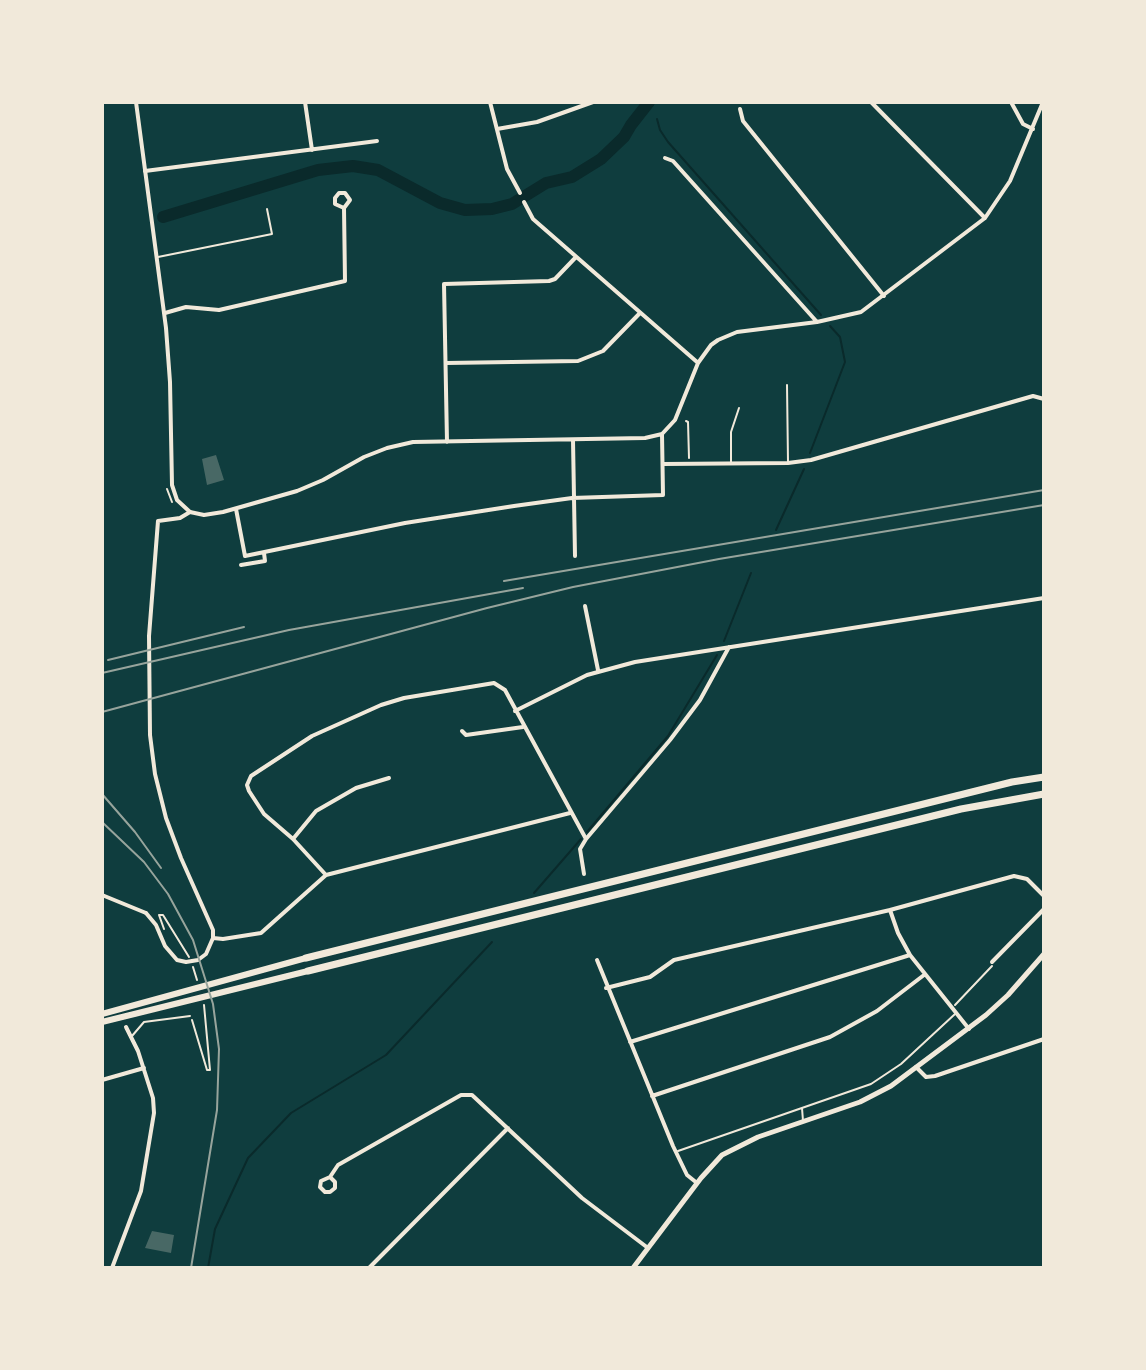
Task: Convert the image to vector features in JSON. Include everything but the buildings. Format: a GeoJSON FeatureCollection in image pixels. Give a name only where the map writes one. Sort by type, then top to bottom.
{"type":"FeatureCollection","features":[{"type":"Feature","properties":{"kind":"highway"},"geometry":{"type":"LineString","coordinates":[[306,958],[985,788],[1044,777]]}},
{"type":"Feature","properties":{"kind":"highway"},"geometry":{"type":"LineString","coordinates":[[308,971],[961,809],[1044,794]]}},
{"type":"Feature","properties":{"kind":"main road"},"geometry":{"type":"LineString","coordinates":[[633,1268],[722,1155],[738,1145],[870,1097],[969,1029],[1008,995],[1044,954]]}},
{"type":"Feature","properties":{"kind":"main road"},"geometry":{"type":"LineString","coordinates":[[102,1014],[306,958]]}},
{"type":"Feature","properties":{"kind":"main road"},"geometry":{"type":"LineString","coordinates":[[102,1022],[308,971]]}},
{"type":"Feature","properties":{"kind":"street"},"geometry":{"type":"LineString","coordinates":[[136,102],[165,313],[173,493],[190,512],[204,515],[297,491],[387,448],[413,442],[645,438],[662,434],[675,420],[698,363],[711,345],[727,335],[748,330],[817,322],[861,312],[985,218],[1010,181],[1043,102]]}},
{"type":"Feature","properties":{"kind":"street"},"geometry":{"type":"LineString","coordinates":[[305,102],[312,150]]}},
{"type":"Feature","properties":{"kind":"street"},"geometry":{"type":"LineString","coordinates":[[490,102],[507,169],[520,193]]}},
{"type":"Feature","properties":{"kind":"street"},"geometry":{"type":"LineString","coordinates":[[497,129],[537,122],[593,102]]}},
{"type":"Feature","properties":{"kind":"street"},"geometry":{"type":"LineString","coordinates":[[871,102],[985,218]]}},
{"type":"Feature","properties":{"kind":"street"},"geometry":{"type":"LineString","coordinates":[[1011,102],[1023,124],[1033,129]]}},
{"type":"Feature","properties":{"kind":"street"},"geometry":{"type":"LineString","coordinates":[[740,109],[743,121],[884,296]]}},
{"type":"Feature","properties":{"kind":"street"},"geometry":{"type":"LineString","coordinates":[[145,171],[377,141]]}},
{"type":"Feature","properties":{"kind":"street"},"geometry":{"type":"LineString","coordinates":[[665,158],[673,161],[817,322]]}},
{"type":"Feature","properties":{"kind":"street"},"geometry":{"type":"LineString","coordinates":[[339,193],[349,196],[350,203],[344,208],[335,204],[339,193]]}},
{"type":"Feature","properties":{"kind":"street"},"geometry":{"type":"LineString","coordinates":[[524,202],[533,219],[698,363]]}},
{"type":"Feature","properties":{"kind":"street"},"geometry":{"type":"LineString","coordinates":[[165,313],[186,307],[219,310],[345,281],[344,208]]}},
{"type":"Feature","properties":{"kind":"street"},"geometry":{"type":"LineString","coordinates":[[447,442],[444,284],[549,281],[555,279],[576,257]]}},
{"type":"Feature","properties":{"kind":"street"},"geometry":{"type":"LineString","coordinates":[[446,363],[578,361],[603,351],[640,313]]}},
{"type":"Feature","properties":{"kind":"street"},"geometry":{"type":"LineString","coordinates":[[663,464],[788,463],[820,457],[1033,396],[1044,399]]}},
{"type":"Feature","properties":{"kind":"street"},"geometry":{"type":"LineString","coordinates":[[245,556],[405,523],[572,498],[663,495],[662,434]]}},
{"type":"Feature","properties":{"kind":"street"},"geometry":{"type":"LineString","coordinates":[[573,440],[575,556]]}},
{"type":"Feature","properties":{"kind":"street"},"geometry":{"type":"LineString","coordinates":[[236,509],[244,565],[265,561],[264,553]]}},
{"type":"Feature","properties":{"kind":"street"},"geometry":{"type":"LineString","coordinates":[[102,895],[146,913],[177,960],[186,962],[202,958],[210,947],[213,930],[166,818],[155,774],[149,722],[149,636],[158,521],[180,518],[190,512]]}},
{"type":"Feature","properties":{"kind":"street"},"geometry":{"type":"LineString","coordinates":[[515,711],[598,670],[635,662],[1044,598]]}},
{"type":"Feature","properties":{"kind":"street"},"geometry":{"type":"LineString","coordinates":[[585,606],[598,670]]}},
{"type":"Feature","properties":{"kind":"street"},"geometry":{"type":"LineString","coordinates":[[584,874],[580,852],[586,839],[696,706],[729,647]]}},
{"type":"Feature","properties":{"kind":"street"},"geometry":{"type":"LineString","coordinates":[[326,875],[257,804],[247,785],[251,776],[312,736],[381,705],[404,698],[494,683],[505,690],[586,839]]}},
{"type":"Feature","properties":{"kind":"street"},"geometry":{"type":"LineString","coordinates":[[462,731],[466,735],[523,727]]}},
{"type":"Feature","properties":{"kind":"street"},"geometry":{"type":"LineString","coordinates":[[293,839],[316,811],[356,788],[389,778]]}},
{"type":"Feature","properties":{"kind":"street"},"geometry":{"type":"LineString","coordinates":[[213,938],[261,933],[326,875],[570,813]]}},
{"type":"Feature","properties":{"kind":"street"},"geometry":{"type":"LineString","coordinates":[[606,988],[650,977],[674,960],[890,910],[1014,876],[1027,879],[1044,896]]}},
{"type":"Feature","properties":{"kind":"street"},"geometry":{"type":"LineString","coordinates":[[992,962],[1044,909]]}},
{"type":"Feature","properties":{"kind":"street"},"geometry":{"type":"LineString","coordinates":[[890,910],[910,955],[969,1029]]}},
{"type":"Feature","properties":{"kind":"street"},"geometry":{"type":"LineString","coordinates":[[630,1042],[910,955]]}},
{"type":"Feature","properties":{"kind":"street"},"geometry":{"type":"LineString","coordinates":[[597,960],[676,1152],[687,1175],[697,1183]]}},
{"type":"Feature","properties":{"kind":"street"},"geometry":{"type":"LineString","coordinates":[[652,1096],[830,1037],[877,1011],[924,975]]}},
{"type":"Feature","properties":{"kind":"street"},"geometry":{"type":"LineString","coordinates":[[112,1268],[141,1191],[153,1120],[153,1098],[126,1027]]}},
{"type":"Feature","properties":{"kind":"street"},"geometry":{"type":"LineString","coordinates":[[916,1067],[926,1077],[935,1076],[1044,1039]]}},
{"type":"Feature","properties":{"kind":"street"},"geometry":{"type":"LineString","coordinates":[[102,1080],[144,1068]]}},
{"type":"Feature","properties":{"kind":"street"},"geometry":{"type":"LineString","coordinates":[[330,1177],[338,1165],[466,1094],[475,1096],[582,1198],[648,1248]]}},
{"type":"Feature","properties":{"kind":"street"},"geometry":{"type":"LineString","coordinates":[[369,1268],[508,1128]]}},
{"type":"Feature","properties":{"kind":"lane"},"geometry":{"type":"LineString","coordinates":[[157,258],[272,234],[267,209]]}},
{"type":"Feature","properties":{"kind":"lane"},"geometry":{"type":"LineString","coordinates":[[787,385],[788,463]]}},
{"type":"Feature","properties":{"kind":"lane"},"geometry":{"type":"LineString","coordinates":[[731,464],[731,432],[739,408]]}},
{"type":"Feature","properties":{"kind":"lane"},"geometry":{"type":"LineString","coordinates":[[676,1152],[884,1077],[954,1011]]}},
{"type":"Feature","properties":{"kind":"lane"},"geometry":{"type":"LineString","coordinates":[[132,1037],[144,1022],[190,1016]]}},
{"type":"Feature","properties":{"kind":"lane"},"geometry":{"type":"LineString","coordinates":[[863,1087],[870,1097]]}},
{"type":"Feature","properties":{"kind":"lane"},"geometry":{"type":"LineString","coordinates":[[802,1107],[803,1121]]}},
{"type":"Feature","properties":{"kind":"path"},"geometry":{"type":"LineString","coordinates":[[686,421],[689,460]]}},
{"type":"Feature","properties":{"kind":"path"},"geometry":{"type":"LineString","coordinates":[[166,479],[169,496],[176,507]]}},
{"type":"Feature","properties":{"kind":"path"},"geometry":{"type":"LineString","coordinates":[[165,946],[168,938],[159,915],[187,950]]}},
{"type":"Feature","properties":{"kind":"path"},"geometry":{"type":"LineString","coordinates":[[954,1011],[992,967],[992,962]]}},
{"type":"Feature","properties":{"kind":"path"},"geometry":{"type":"LineString","coordinates":[[190,1016],[207,1070],[210,1070],[207,1019]]}},
{"type":"Feature","properties":{"kind":"waterway"},"geometry":{"type":"LineString","coordinates":[[163,217],[318,170],[353,166],[378,170],[440,203],[465,210],[492,209],[512,204],[546,183],[572,177],[601,159],[624,137],[649,102]]}},
{"type":"Feature","properties":{"kind":"waterway"},"geometry":{"type":"LineString","coordinates":[[657,119],[668,142],[821,315]]}},
{"type":"Feature","properties":{"kind":"waterway"},"geometry":{"type":"LineString","coordinates":[[810,453],[845,362],[840,337],[830,326]]}},
{"type":"Feature","properties":{"kind":"waterway"},"geometry":{"type":"LineString","coordinates":[[776,530],[804,469]]}},
{"type":"Feature","properties":{"kind":"waterway"},"geometry":{"type":"LineString","coordinates":[[724,641],[751,573]]}},
{"type":"Feature","properties":{"kind":"waterway"},"geometry":{"type":"LineString","coordinates":[[587,832],[668,736],[717,655]]}},
{"type":"Feature","properties":{"kind":"waterway"},"geometry":{"type":"LineString","coordinates":[[534,893],[581,839]]}},
{"type":"Feature","properties":{"kind":"waterway"},"geometry":{"type":"LineString","coordinates":[[208,1268],[215,1229],[248,1158],[291,1113],[386,1055],[492,942]]}},
{"type":"Feature","properties":{"kind":"railway"},"geometry":{"type":"LineString","coordinates":[[504,581],[1044,490]]}},
{"type":"Feature","properties":{"kind":"railway"},"geometry":{"type":"LineString","coordinates":[[102,712],[573,587],[719,559],[1044,505]]}},
{"type":"Feature","properties":{"kind":"railway"},"geometry":{"type":"LineString","coordinates":[[102,673],[289,630],[523,588]]}},
{"type":"Feature","properties":{"kind":"railway"},"geometry":{"type":"LineString","coordinates":[[108,660],[244,627]]}},
{"type":"Feature","properties":{"kind":"railway"},"geometry":{"type":"LineString","coordinates":[[102,794],[161,868]]}},
{"type":"Feature","properties":{"kind":"railway"},"geometry":{"type":"LineString","coordinates":[[102,822],[144,862],[168,894],[193,940],[213,1004],[219,1049],[217,1110],[191,1268]]}}]}
